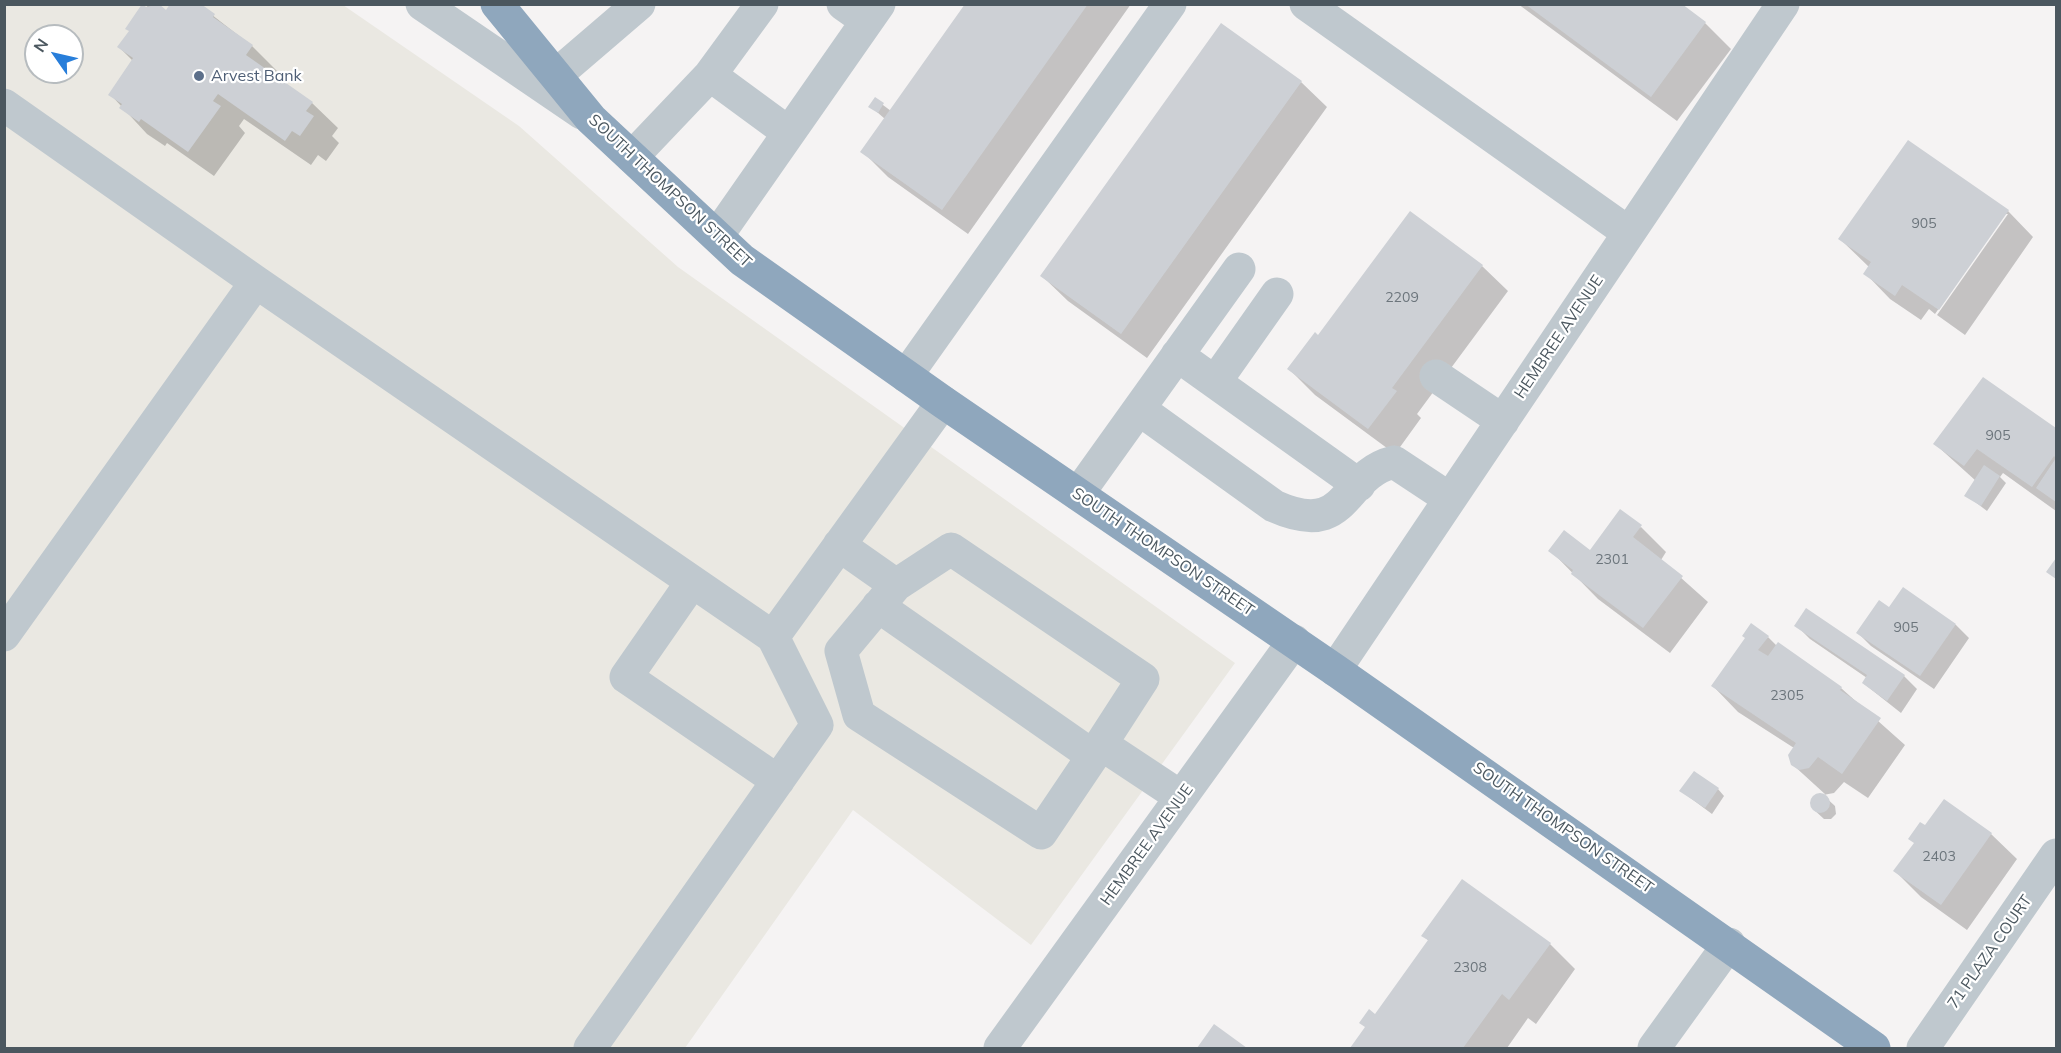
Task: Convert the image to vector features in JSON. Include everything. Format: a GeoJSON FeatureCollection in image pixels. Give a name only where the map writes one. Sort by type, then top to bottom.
{"type":"FeatureCollection","features":[{"type":"Feature","properties":{"kind":"highway","name":"SOUTH THOMPSON STREET"},"geometry":{"type":"LineString","coordinates":[[497,4],[591,119],[742,260],[943,402],[1294,641],[1729,944],[1874,1048]]}},
{"type":"Feature","properties":{"kind":"street"},"geometry":{"type":"LineString","coordinates":[[422,4],[591,119]]}},
{"type":"Feature","properties":{"kind":"street"},"geometry":{"type":"LineString","coordinates":[[555,76],[639,4]]}},
{"type":"Feature","properties":{"kind":"street"},"geometry":{"type":"LineString","coordinates":[[632,157],[710,75],[762,4]]}},
{"type":"Feature","properties":{"kind":"street"},"geometry":{"type":"LineString","coordinates":[[906,376],[1170,4]]}},
{"type":"Feature","properties":{"kind":"street"},"geometry":{"type":"LineString","coordinates":[[1306,4],[1629,233]]}},
{"type":"Feature","properties":{"kind":"street","name":"HEMBREE AVENUE"},"geometry":{"type":"LineString","coordinates":[[1335,670],[1783,4]]}},
{"type":"Feature","properties":{"kind":"street"},"geometry":{"type":"LineString","coordinates":[[717,236],[789,133],[863,10]]}},
{"type":"Feature","properties":{"kind":"street"},"geometry":{"type":"LineString","coordinates":[[710,75],[789,133]]}},
{"type":"Feature","properties":{"kind":"street"},"geometry":{"type":"LineString","coordinates":[[4,105],[256,282],[773,637],[817,725],[590,1048]]}},
{"type":"Feature","properties":{"kind":"street"},"geometry":{"type":"LineString","coordinates":[[1078,494],[1239,269]]}},
{"type":"Feature","properties":{"kind":"street"},"geometry":{"type":"LineString","coordinates":[[4,635],[256,282]]}},
{"type":"Feature","properties":{"kind":"street"},"geometry":{"type":"LineString","coordinates":[[1215,382],[1277,294]]}},
{"type":"Feature","properties":{"kind":"street"},"geometry":{"type":"LineString","coordinates":[[1177,355],[1359,485]]}},
{"type":"Feature","properties":{"kind":"street"},"geometry":{"type":"LineString","coordinates":[[1436,376],[1503,421]]}},
{"type":"Feature","properties":{"kind":"street"},"geometry":{"type":"LineString","coordinates":[[773,637],[943,402]]}},
{"type":"Feature","properties":{"kind":"street"},"geometry":{"type":"LineString","coordinates":[[1138,409],[1274,506],[1291,514],[1310,517],[1329,512],[1342,504],[1380,465],[1394,462],[1450,499]]}},
{"type":"Feature","properties":{"kind":"street"},"geometry":{"type":"LineString","coordinates":[[839,545],[887,596],[1097,750],[1181,797]]}},
{"type":"Feature","properties":{"kind":"street"},"geometry":{"type":"LineString","coordinates":[[951,549],[1143,678],[1097,750],[1041,833],[859,715],[841,651],[887,596],[951,549]]}},
{"type":"Feature","properties":{"kind":"street"},"geometry":{"type":"LineString","coordinates":[[692,582],[626,677],[778,782]]}},
{"type":"Feature","properties":{"kind":"street","name":"HEMBREE AVENUE"},"geometry":{"type":"LineString","coordinates":[[1000,1048],[1294,641]]}},
{"type":"Feature","properties":{"kind":"street","name":"71 PLAZA COURT"},"geometry":{"type":"LineString","coordinates":[[1923,1048],[2056,855]]}},
{"type":"Feature","properties":{"kind":"street"},"geometry":{"type":"LineString","coordinates":[[1654,1048],[1729,944]]}},
{"type":"Feature","properties":{"kind":"shaded area"},"geometry":{"type":"Polygon","coordinates":[[[5,5],[343,5],[519,126],[678,267],[1235,663],[1031,945],[853,810],[685,1048],[5,1048],[5,5]]]}},
{"type":"Feature","properties":{"kind":"building","name":"Arvest Bank"},"geometry":{"type":"Polygon","coordinates":[[[142,4],[146,7],[159,4],[166,10],[170,4],[201,4],[215,14],[213,17],[253,45],[246,55],[313,102],[306,111],[314,116],[300,136],[292,131],[285,141],[218,94],[213,101],[221,106],[188,152],[141,119],[139,122],[119,108],[122,104],[108,95],[133,58],[117,47],[129,31],[125,29],[142,4]]]}},
{"type":"Feature","properties":{"kind":"building"},"geometry":{"type":"Polygon","coordinates":[[[965,4],[1088,4],[942,210],[860,152],[965,4]]]}},
{"type":"Feature","properties":{"kind":"building"},"geometry":{"type":"Polygon","coordinates":[[[1525,4],[1682,4],[1706,22],[1651,97],[1525,4]]]}},
{"type":"Feature","properties":{"kind":"building"},"geometry":{"type":"Polygon","coordinates":[[[1221,23],[1302,81],[1121,334],[1040,276],[1221,23]]]}},
{"type":"Feature","properties":{"kind":"building"},"geometry":{"type":"Polygon","coordinates":[[[875,97],[884,103],[878,113],[868,107],[875,97]]]}},
{"type":"Feature","properties":{"kind":"building"},"geometry":{"type":"Polygon","coordinates":[[[1908,140],[2009,210],[1939,310],[1902,285],[1895,296],[1863,274],[1871,262],[1838,239],[1908,140]]]}},
{"type":"Feature","properties":{"kind":"building"},"geometry":{"type":"Polygon","coordinates":[[[1410,211],[1483,265],[1392,388],[1397,391],[1368,429],[1287,369],[1315,332],[1318,335],[1410,211]]]}},
{"type":"Feature","properties":{"kind":"building"},"geometry":{"type":"Polygon","coordinates":[[[1983,377],[2056,428],[2056,458],[2054,456],[2032,487],[1977,449],[1964,466],[1933,444],[1983,377]]]}},
{"type":"Feature","properties":{"kind":"building"},"geometry":{"type":"Polygon","coordinates":[[[2056,458],[2056,502],[2036,488],[2056,458]]]}},
{"type":"Feature","properties":{"kind":"building"},"geometry":{"type":"Polygon","coordinates":[[[1984,465],[2000,476],[1981,506],[1964,496],[1984,465]]]}},
{"type":"Feature","properties":{"kind":"building"},"geometry":{"type":"Polygon","coordinates":[[[1620,509],[1642,525],[1633,537],[1683,576],[1643,628],[1571,574],[1573,570],[1548,551],[1564,530],[1590,550],[1620,509]]]}},
{"type":"Feature","properties":{"kind":"building"},"geometry":{"type":"Polygon","coordinates":[[[2056,558],[2056,579],[2046,572],[2056,558]]]}},
{"type":"Feature","properties":{"kind":"building"},"geometry":{"type":"Polygon","coordinates":[[[1903,587],[1956,624],[1920,676],[1856,633],[1879,600],[1889,607],[1903,587]]]}},
{"type":"Feature","properties":{"kind":"building"},"geometry":{"type":"Polygon","coordinates":[[[1806,608],[1905,675],[1887,701],[1862,683],[1867,675],[1794,626],[1806,608]]]}},
{"type":"Feature","properties":{"kind":"building"},"geometry":{"type":"Polygon","coordinates":[[[1751,623],[1769,636],[1758,650],[1768,656],[1778,642],[1842,687],[1840,690],[1881,718],[1842,774],[1818,757],[1809,768],[1799,770],[1791,765],[1788,755],[1796,743],[1711,686],[1745,638],[1742,636],[1751,623]]]}},
{"type":"Feature","properties":{"kind":"building"},"geometry":{"type":"Polygon","coordinates":[[[1694,771],[1719,788],[1705,808],[1679,791],[1694,771]]]}},
{"type":"Feature","properties":{"kind":"building"},"geometry":{"type":"Polygon","coordinates":[[[1820,793],[1827,796],[1830,803],[1827,810],[1820,813],[1813,810],[1810,803],[1813,796],[1820,793]]]}},
{"type":"Feature","properties":{"kind":"building"},"geometry":{"type":"Polygon","coordinates":[[[1944,799],[1992,833],[1941,905],[1893,871],[1914,843],[1908,839],[1920,822],[1925,825],[1944,799]]]}},
{"type":"Feature","properties":{"kind":"building"},"geometry":{"type":"Polygon","coordinates":[[[1462,879],[1551,943],[1509,1000],[1502,994],[1463,1048],[1350,1048],[1365,1027],[1359,1023],[1369,1009],[1375,1014],[1428,940],[1421,936],[1462,879]]]}},
{"type":"Feature","properties":{"kind":"building"},"geometry":{"type":"Polygon","coordinates":[[[1214,1024],[1247,1048],[1197,1048],[1214,1024]]]}},
{"type":"Feature","properties":{"kind":"place","name":"Arvest Bank"},"geometry":{"type":"Point","coordinates":[199,76]}}]}
